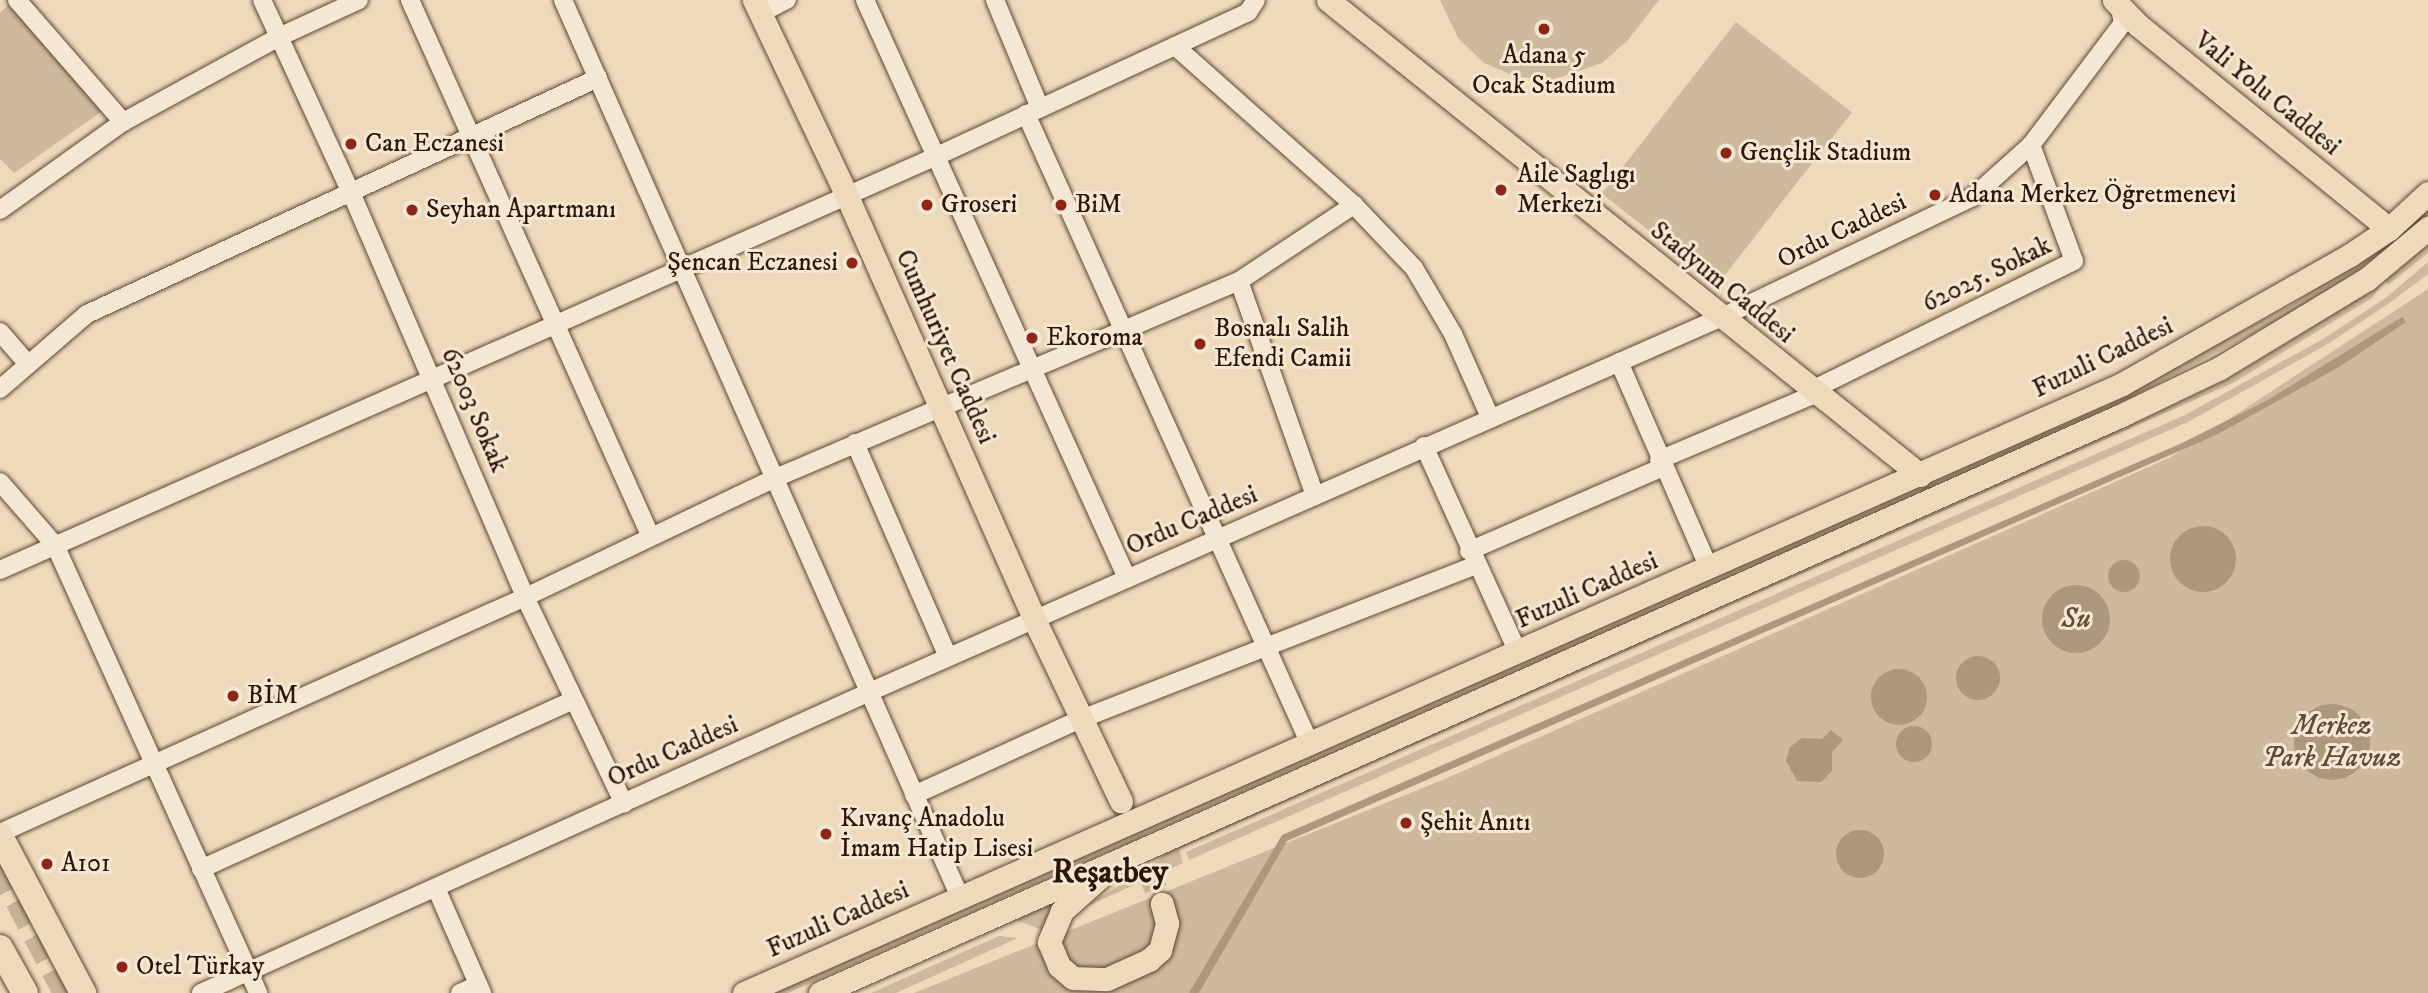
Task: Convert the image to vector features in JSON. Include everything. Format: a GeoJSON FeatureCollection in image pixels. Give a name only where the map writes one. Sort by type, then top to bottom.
{"type":"FeatureCollection","features":[{"type":"Feature","properties":{"kind":"highway"},"geometry":{"type":"LineString","coordinates":[[0,835],[83,993]]}},
{"type":"Feature","properties":{"kind":"highway"},"geometry":{"type":"LineString","coordinates":[[0,948],[25,993]]}},
{"type":"Feature","properties":{"kind":"main road","name":"Stadyum Caddesi"},"geometry":{"type":"LineString","coordinates":[[1328,0],[1720,318],[1920,475]]}},
{"type":"Feature","properties":{"kind":"main road","name":"Vali Yolu Caddesi"},"geometry":{"type":"LineString","coordinates":[[2119,1],[2137,25],[2389,229]]}},
{"type":"Feature","properties":{"kind":"main road","name":"Cumhuriyet Caddesi"},"geometry":{"type":"LineString","coordinates":[[758,6],[846,194],[1034,619],[1085,725]]}},
{"type":"Feature","properties":{"kind":"main road","name":"Fuzuli Caddesi"},"geometry":{"type":"LineString","coordinates":[[744,993],[2122,384],[2389,229],[2428,193]]}},
{"type":"Feature","properties":{"kind":"main road"},"geometry":{"type":"LineString","coordinates":[[820,993],[2124,414],[2220,368],[2367,279],[2428,228]]}},
{"type":"Feature","properties":{"kind":"main road"},"geometry":{"type":"LineString","coordinates":[[1085,725],[1121,801]]}},
{"type":"Feature","properties":{"kind":"main road"},"geometry":{"type":"LineString","coordinates":[[1085,725],[1090,752],[1114,802],[1112,829]]}},
{"type":"Feature","properties":{"kind":"main road"},"geometry":{"type":"LineString","coordinates":[[1125,859],[1062,911],[1049,942],[1059,966],[1073,978],[1093,980],[1132,971],[1160,950],[1167,923],[1162,904]]}},
{"type":"Feature","properties":{"kind":"street"},"geometry":{"type":"LineString","coordinates":[[17,0],[123,122]]}},
{"type":"Feature","properties":{"kind":"street","name":"62003 Sokak"},"geometry":{"type":"LineString","coordinates":[[262,0],[433,380],[525,597],[624,804]]}},
{"type":"Feature","properties":{"kind":"street"},"geometry":{"type":"LineString","coordinates":[[0,209],[123,122],[279,37],[359,0]]}},
{"type":"Feature","properties":{"kind":"street"},"geometry":{"type":"LineString","coordinates":[[411,0],[650,535]]}},
{"type":"Feature","properties":{"kind":"street"},"geometry":{"type":"LineString","coordinates":[[563,0],[960,897]]}},
{"type":"Feature","properties":{"kind":"street"},"geometry":{"type":"LineString","coordinates":[[758,6],[787,0]]}},
{"type":"Feature","properties":{"kind":"street"},"geometry":{"type":"LineString","coordinates":[[865,0],[1127,578]]}},
{"type":"Feature","properties":{"kind":"street"},"geometry":{"type":"LineString","coordinates":[[995,0],[1033,111],[1123,331],[1215,540],[1309,742]]}},
{"type":"Feature","properties":{"kind":"street"},"geometry":{"type":"LineString","coordinates":[[0,570],[937,156],[1248,12],[1256,0]]}},
{"type":"Feature","properties":{"kind":"street","name":"Ordu Caddesi"},"geometry":{"type":"LineString","coordinates":[[201,993],[948,657],[1720,318],[1973,197],[2031,145],[2123,23],[2119,1]]}},
{"type":"Feature","properties":{"kind":"street"},"geometry":{"type":"LineString","coordinates":[[1175,46],[1354,205],[1415,268],[1453,334],[1490,417]]}},
{"type":"Feature","properties":{"kind":"street"},"geometry":{"type":"LineString","coordinates":[[0,388],[26,362],[87,314],[472,133],[598,78]]}},
{"type":"Feature","properties":{"kind":"street","name":"62025. Sokak"},"geometry":{"type":"LineString","coordinates":[[1815,394],[1820,386],[2074,261],[2031,145]]}},
{"type":"Feature","properties":{"kind":"street"},"geometry":{"type":"LineString","coordinates":[[0,835],[525,597],[773,478],[1239,281],[1354,205]]}},
{"type":"Feature","properties":{"kind":"street"},"geometry":{"type":"LineString","coordinates":[[1239,281],[1315,496]]}},
{"type":"Feature","properties":{"kind":"street"},"geometry":{"type":"LineString","coordinates":[[0,332],[26,362]]}},
{"type":"Feature","properties":{"kind":"street"},"geometry":{"type":"LineString","coordinates":[[1619,362],[1709,568]]}},
{"type":"Feature","properties":{"kind":"street"},"geometry":{"type":"LineString","coordinates":[[914,795],[1085,725],[1265,645],[1472,558],[1661,463],[1815,394]]}},
{"type":"Feature","properties":{"kind":"street"},"geometry":{"type":"LineString","coordinates":[[855,443],[948,657]]}},
{"type":"Feature","properties":{"kind":"street"},"geometry":{"type":"LineString","coordinates":[[1424,446],[1472,558],[1518,652]]}},
{"type":"Feature","properties":{"kind":"street"},"geometry":{"type":"LineString","coordinates":[[0,482],[55,545],[258,993]]}},
{"type":"Feature","properties":{"kind":"street"},"geometry":{"type":"LineString","coordinates":[[201,869],[574,700]]}},
{"type":"Feature","properties":{"kind":"street"},"geometry":{"type":"LineString","coordinates":[[436,888],[480,989],[460,993]]}},
{"type":"Feature","properties":{"kind":"shaded area"},"geometry":{"type":"Polygon","coordinates":[[[13,0],[30,0],[111,105],[14,173],[0,159],[0,13],[13,0]]]}},
{"type":"Feature","properties":{"kind":"shaded area"},"geometry":{"type":"Polygon","coordinates":[[[1440,0],[1659,0],[1628,40],[1602,63],[1552,80],[1517,77],[1484,63],[1458,38],[1440,0]]]}},
{"type":"Feature","properties":{"kind":"shaded area","name":"Gençlik Stadium"},"geometry":{"type":"Polygon","coordinates":[[[1736,22],[1852,113],[1718,284],[1602,194],[1736,22]]]}},
{"type":"Feature","properties":{"kind":"shaded area"},"geometry":{"type":"Polygon","coordinates":[[[2428,207],[2428,215],[2364,267],[2297,310],[2108,410],[788,993],[769,993],[2106,404],[2293,304],[2359,261],[2428,207]]]}},
{"type":"Feature","properties":{"kind":"shaded area"},"geometry":{"type":"Polygon","coordinates":[[[2428,245],[2428,253],[2388,285],[2385,281],[2428,245]]]}},
{"type":"Feature","properties":{"kind":"shaded area"},"geometry":{"type":"Polygon","coordinates":[[[2428,262],[2428,274],[2391,302],[2326,345],[2188,422],[1189,860],[1186,852],[2185,415],[2323,339],[2387,297],[2428,262]]]}},
{"type":"Feature","properties":{"kind":"shaded area"},"geometry":{"type":"Polygon","coordinates":[[[2381,285],[2372,298],[2233,383],[1179,849],[1183,863],[1072,913],[1148,869],[1182,839],[2150,416],[2231,377],[2381,285]]]}},
{"type":"Feature","properties":{"kind":"shaded area"},"geometry":{"type":"Polygon","coordinates":[[[2428,289],[2428,993],[914,993],[1445,779],[2171,457],[2428,289]]]}},
{"type":"Feature","properties":{"kind":"shaded area"},"geometry":{"type":"Polygon","coordinates":[[[1091,883],[1042,930],[1016,920],[844,993],[1091,883]]]}},
{"type":"Feature","properties":{"kind":"shaded area"},"geometry":{"type":"Polygon","coordinates":[[[999,936],[1018,938],[896,993],[871,993],[999,936]]]}},
{"type":"Feature","properties":{"kind":"water"},"geometry":{"type":"Polygon","coordinates":[[[2402,317],[2406,322],[2339,367],[2216,435],[1287,841],[1199,993],[1189,993],[1282,835],[2182,443],[2266,401],[2402,317]]]}},
{"type":"Feature","properties":{"kind":"water"},"geometry":{"type":"Polygon","coordinates":[[[2203,526],[2216,529],[2226,536],[2233,546],[2236,559],[2233,572],[2226,582],[2216,589],[2203,592],[2190,589],[2180,582],[2173,572],[2170,559],[2173,546],[2180,536],[2190,529],[2203,526]]]}},
{"type":"Feature","properties":{"kind":"water"},"geometry":{"type":"Polygon","coordinates":[[[2124,560],[2135,565],[2140,576],[2135,587],[2124,592],[2113,587],[2108,576],[2113,565],[2124,560]]]}},
{"type":"Feature","properties":{"kind":"water","name":"Su"},"geometry":{"type":"Polygon","coordinates":[[[2076,585],[2089,588],[2100,595],[2107,606],[2110,619],[2107,632],[2100,643],[2089,650],[2076,653],[2063,650],[2052,643],[2045,632],[2042,619],[2045,606],[2052,595],[2063,588],[2076,585]]]}},
{"type":"Feature","properties":{"kind":"water"},"geometry":{"type":"Polygon","coordinates":[[[1978,656],[1993,663],[2000,678],[1993,693],[1978,700],[1963,693],[1956,678],[1963,663],[1978,656]]]}},
{"type":"Feature","properties":{"kind":"water"},"geometry":{"type":"Polygon","coordinates":[[[1899,669],[1914,674],[1922,682],[1927,697],[1922,712],[1914,720],[1899,725],[1884,720],[1876,712],[1871,697],[1876,682],[1884,674],[1899,669]]]}},
{"type":"Feature","properties":{"kind":"water","name":"Merkez Park Havuz"},"geometry":{"type":"Polygon","coordinates":[[[2332,704],[2346,707],[2359,715],[2367,728],[2370,742],[2367,756],[2359,769],[2346,777],[2332,780],[2318,777],[2305,769],[2297,756],[2294,742],[2297,728],[2305,715],[2318,707],[2332,704]]]}},
{"type":"Feature","properties":{"kind":"water"},"geometry":{"type":"Polygon","coordinates":[[[1914,726],[1927,731],[1932,744],[1927,757],[1914,762],[1901,757],[1896,744],[1901,731],[1914,726]]]}},
{"type":"Feature","properties":{"kind":"water"},"geometry":{"type":"Polygon","coordinates":[[[1831,730],[1843,740],[1832,752],[1832,771],[1821,782],[1797,781],[1786,761],[1790,747],[1802,738],[1822,739],[1831,730]]]}},
{"type":"Feature","properties":{"kind":"water"},"geometry":{"type":"Polygon","coordinates":[[[1860,830],[1869,831],[1877,837],[1883,845],[1883,863],[1877,871],[1869,877],[1860,878],[1851,877],[1843,871],[1837,863],[1836,854],[1837,845],[1843,837],[1851,831],[1860,830]]]}},
{"type":"Feature","properties":{"kind":"tunnel"},"geometry":{"type":"LineString","coordinates":[[1122,804],[1162,904]]}},
{"type":"Feature","properties":{"kind":"tunnel"},"geometry":{"type":"LineString","coordinates":[[0,866],[66,993]]}},
{"type":"Feature","properties":{"kind":"place","name":"Adana 5 Ocak Stadium"},"geometry":{"type":"Point","coordinates":[1544,29]}},
{"type":"Feature","properties":{"kind":"place","name":"Can Eczanesi"},"geometry":{"type":"Point","coordinates":[351,144]}},
{"type":"Feature","properties":{"kind":"place","name":"Gençlik Stadium"},"geometry":{"type":"Point","coordinates":[1726,153]}},
{"type":"Feature","properties":{"kind":"place","name":"Aile Saglıgı Merkezi"},"geometry":{"type":"Point","coordinates":[1501,190]}},
{"type":"Feature","properties":{"kind":"place","name":"Adana Merkez Öğretmenevi"},"geometry":{"type":"Point","coordinates":[1935,195]}},
{"type":"Feature","properties":{"kind":"place","name":"Groseri"},"geometry":{"type":"Point","coordinates":[927,205]}},
{"type":"Feature","properties":{"kind":"place","name":"BiM"},"geometry":{"type":"Point","coordinates":[1061,205]}},
{"type":"Feature","properties":{"kind":"place","name":"Seyhan Apartmanı"},"geometry":{"type":"Point","coordinates":[412,210]}},
{"type":"Feature","properties":{"kind":"place","name":"Şencan Eczanesi"},"geometry":{"type":"Point","coordinates":[852,263]}},
{"type":"Feature","properties":{"kind":"place","name":"Ekoroma"},"geometry":{"type":"Point","coordinates":[1032,338]}},
{"type":"Feature","properties":{"kind":"place","name":"Bosnalı Salih Efendi Camii"},"geometry":{"type":"Point","coordinates":[1200,344]}},
{"type":"Feature","properties":{"kind":"place","name":"BİM"},"geometry":{"type":"Point","coordinates":[233,696]}},
{"type":"Feature","properties":{"kind":"place","name":"Şehit Anıtı"},"geometry":{"type":"Point","coordinates":[1406,823]}},
{"type":"Feature","properties":{"kind":"place","name":"Kıvanç Anadolu İmam Hatip Lisesi"},"geometry":{"type":"Point","coordinates":[826,834]}},
{"type":"Feature","properties":{"kind":"place","name":"A101"},"geometry":{"type":"Point","coordinates":[47,864]}},
{"type":"Feature","properties":{"kind":"place","name":"Otel Türkay"},"geometry":{"type":"Point","coordinates":[122,967]}},
{"type":"Feature","properties":{"kind":"district","name":"Reşatbey"},"geometry":{"type":"Point","coordinates":[1110,873]}}]}
